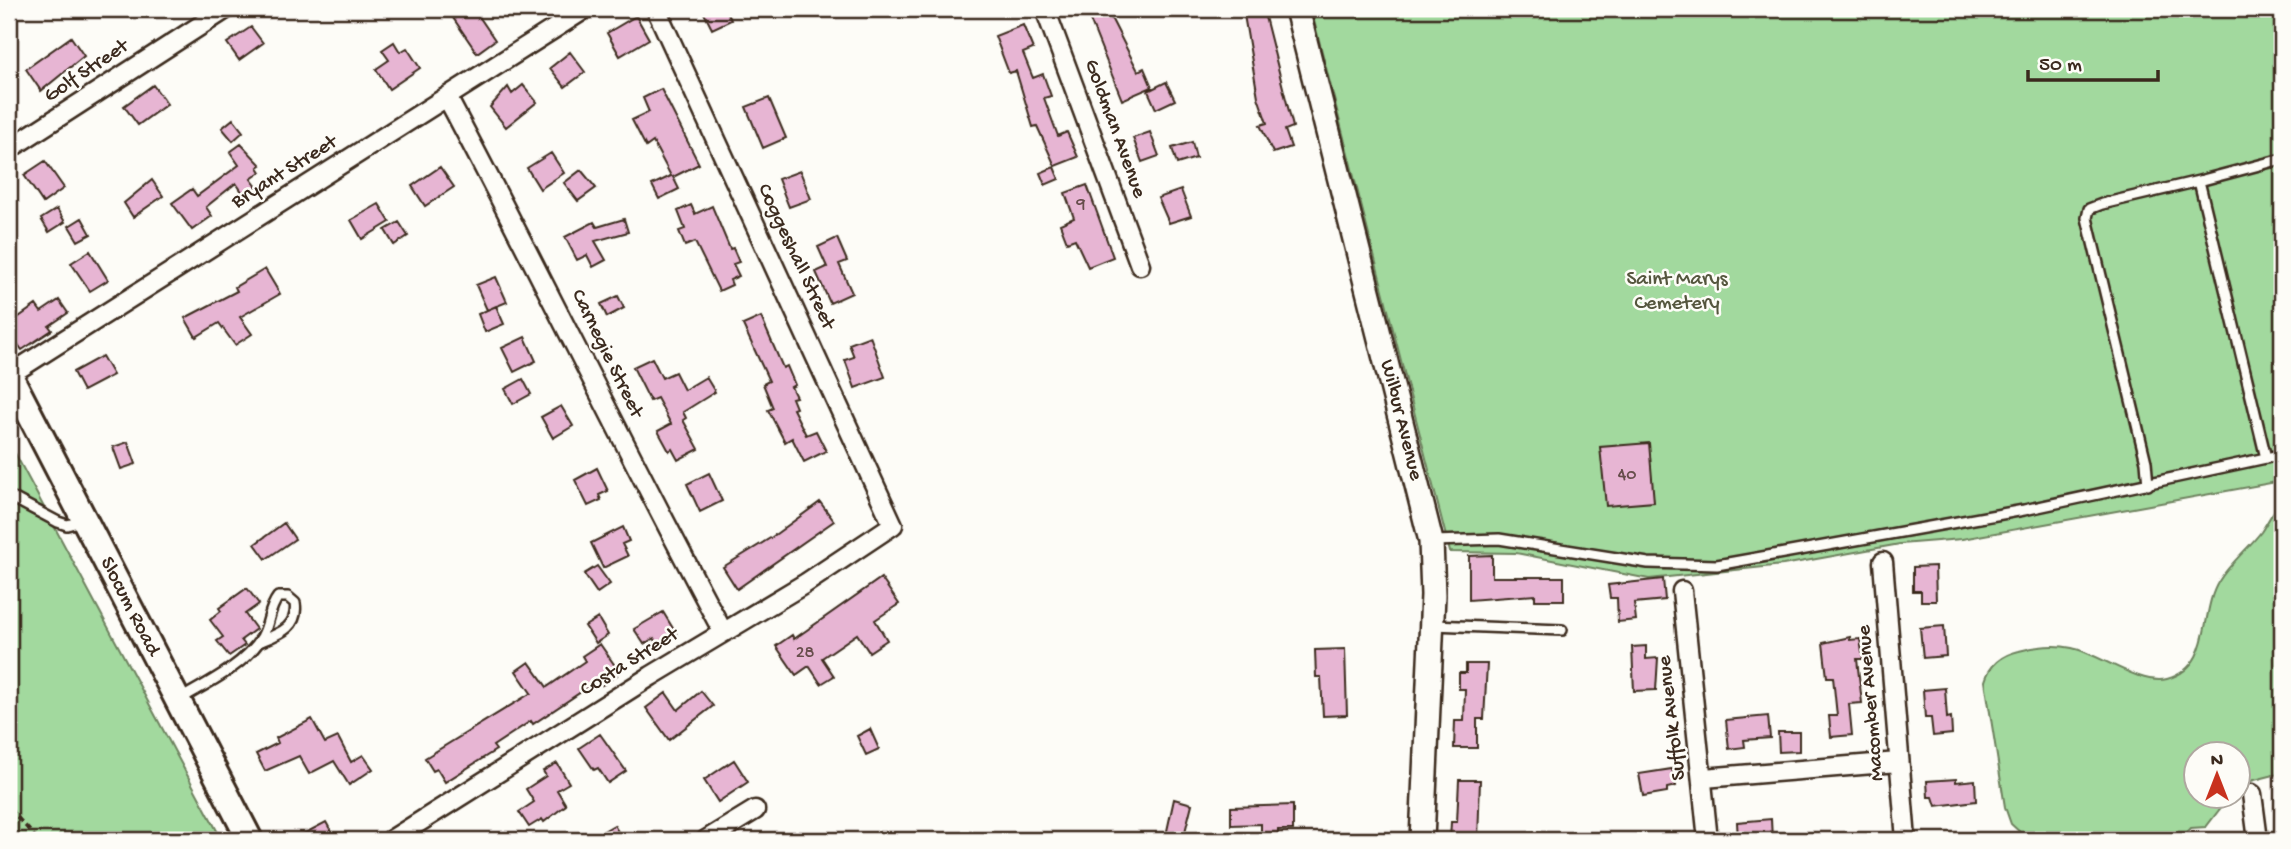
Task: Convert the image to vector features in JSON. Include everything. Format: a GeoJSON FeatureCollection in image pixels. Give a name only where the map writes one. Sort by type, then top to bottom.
{"type":"FeatureCollection","features":[{"type":"Feature","properties":{"kind":"main road","name":"Slocum Road"},"geometry":{"type":"LineString","coordinates":[[9,374],[250,840]]}},
{"type":"Feature","properties":{"kind":"street","name":"Golf Street"},"geometry":{"type":"LineString","coordinates":[[9,149],[226,9]]}},
{"type":"Feature","properties":{"kind":"street","name":"Bryant Street"},"geometry":{"type":"LineString","coordinates":[[9,374],[585,9]]}},
{"type":"Feature","properties":{"kind":"street","name":"Coggeshall Street"},"geometry":{"type":"LineString","coordinates":[[656,9],[893,525]]}},
{"type":"Feature","properties":{"kind":"street","name":"Goldman Avenue"},"geometry":{"type":"LineString","coordinates":[[1045,9],[1140,265]]}},
{"type":"Feature","properties":{"kind":"street","name":"Wilbur Avenue"},"geometry":{"type":"LineString","coordinates":[[1297,9],[1431,541],[1432,625],[1422,840]]}},
{"type":"Feature","properties":{"kind":"street","name":"Carnegie Street"},"geometry":{"type":"LineString","coordinates":[[447,97],[567,325],[628,455],[723,632]]}},
{"type":"Feature","properties":{"kind":"street","name":"Costa Street"},"geometry":{"type":"LineString","coordinates":[[391,840],[806,583],[893,525]]}},
{"type":"Feature","properties":{"kind":"street","name":"Macomber Avenue"},"geometry":{"type":"LineString","coordinates":[[1883,562],[1906,840]]}},
{"type":"Feature","properties":{"kind":"street","name":"Suffolk Avenue"},"geometry":{"type":"LineString","coordinates":[[1682,591],[1708,840]]}},
{"type":"Feature","properties":{"kind":"street"},"geometry":{"type":"LineString","coordinates":[[1703,778],[1898,762]]}},
{"type":"Feature","properties":{"kind":"street"},"geometry":{"type":"LineString","coordinates":[[2252,794],[2258,840]]}},
{"type":"Feature","properties":{"kind":"street"},"geometry":{"type":"LineString","coordinates":[[706,840],[754,810]]}},
{"type":"Feature","properties":{"kind":"lane"},"geometry":{"type":"LineString","coordinates":[[2148,485],[2146,462],[2087,218],[2089,209],[2282,159]]}},
{"type":"Feature","properties":{"kind":"lane"},"geometry":{"type":"LineString","coordinates":[[2199,181],[2266,458]]}},
{"type":"Feature","properties":{"kind":"lane"},"geometry":{"type":"LineString","coordinates":[[1431,541],[1499,539],[1648,563],[1717,565],[2148,485],[2282,454]]}},
{"type":"Feature","properties":{"kind":"lane"},"geometry":{"type":"LineString","coordinates":[[9,496],[67,525],[84,521]]}},
{"type":"Feature","properties":{"kind":"lane"},"geometry":{"type":"LineString","coordinates":[[179,700],[254,650],[267,629],[269,608],[278,597],[288,597],[295,603],[294,620],[288,629],[259,642]]}},
{"type":"Feature","properties":{"kind":"lane"},"geometry":{"type":"LineString","coordinates":[[1432,625],[1562,630]]}},
{"type":"Feature","properties":{"kind":"path"},"geometry":{"type":"LineString","coordinates":[[9,808],[38,840]]}},
{"type":"Feature","properties":{"kind":"green space","name":"Saint Marys Cemetery"},"geometry":{"type":"Polygon","coordinates":[[[1311,9],[2282,9],[2282,481],[1962,539],[1900,544],[1783,565],[1649,579],[1516,553],[1450,552],[1311,9]]]}},
{"type":"Feature","properties":{"kind":"green space"},"geometry":{"type":"Polygon","coordinates":[[[9,442],[222,840],[9,840],[9,442]]]}},
{"type":"Feature","properties":{"kind":"green space"},"geometry":{"type":"Polygon","coordinates":[[[2282,501],[2282,773],[2252,781],[2252,740],[2182,740],[2182,810],[2219,810],[2206,827],[2191,828],[2180,840],[2047,840],[2022,834],[2011,824],[2005,807],[1985,681],[1993,665],[2013,653],[2058,646],[2082,651],[2144,678],[2167,679],[2182,672],[2192,663],[2199,650],[2213,594],[2219,581],[2261,532],[2282,501]]]}},
{"type":"Feature","properties":{"kind":"building"},"geometry":{"type":"Polygon","coordinates":[[[447,9],[474,9],[495,40],[477,53],[447,9]]]}},
{"type":"Feature","properties":{"kind":"building"},"geometry":{"type":"Polygon","coordinates":[[[702,9],[726,9],[731,20],[712,29],[702,9]]]}},
{"type":"Feature","properties":{"kind":"building"},"geometry":{"type":"Polygon","coordinates":[[[1243,9],[1263,9],[1293,127],[1285,130],[1291,147],[1273,153],[1260,125],[1267,123],[1258,97],[1243,9]]]}},
{"type":"Feature","properties":{"kind":"building"},"geometry":{"type":"Polygon","coordinates":[[[1108,12],[1138,71],[1144,68],[1152,87],[1122,100],[1090,20],[1108,12]]]}},
{"type":"Feature","properties":{"kind":"building"},"geometry":{"type":"Polygon","coordinates":[[[636,16],[649,39],[620,56],[607,33],[636,16]]]}},
{"type":"Feature","properties":{"kind":"building"},"geometry":{"type":"Polygon","coordinates":[[[1023,25],[1033,49],[1023,53],[1033,78],[1043,74],[1051,96],[1044,98],[1058,136],[1067,132],[1078,157],[1055,166],[1037,126],[1033,127],[1016,71],[1009,73],[995,36],[1023,25]]]}},
{"type":"Feature","properties":{"kind":"building"},"geometry":{"type":"Polygon","coordinates":[[[251,27],[263,43],[239,60],[227,43],[251,27]]]}},
{"type":"Feature","properties":{"kind":"building"},"geometry":{"type":"Polygon","coordinates":[[[71,37],[84,56],[41,91],[26,69],[71,37]]]}},
{"type":"Feature","properties":{"kind":"building"},"geometry":{"type":"Polygon","coordinates":[[[394,42],[400,52],[407,48],[420,68],[389,89],[376,69],[389,60],[382,50],[394,42]]]}},
{"type":"Feature","properties":{"kind":"building"},"geometry":{"type":"Polygon","coordinates":[[[570,52],[585,72],[565,87],[550,68],[570,52]]]}},
{"type":"Feature","properties":{"kind":"building"},"geometry":{"type":"Polygon","coordinates":[[[1166,82],[1175,100],[1156,109],[1148,91],[1166,82]]]}},
{"type":"Feature","properties":{"kind":"building"},"geometry":{"type":"Polygon","coordinates":[[[153,85],[167,104],[138,125],[124,106],[153,85]]]}},
{"type":"Feature","properties":{"kind":"building"},"geometry":{"type":"Polygon","coordinates":[[[523,85],[537,102],[506,127],[490,107],[508,87],[512,94],[523,85]]]}},
{"type":"Feature","properties":{"kind":"building"},"geometry":{"type":"Polygon","coordinates":[[[661,89],[699,164],[673,177],[679,189],[659,199],[652,185],[671,176],[653,142],[646,147],[632,120],[649,112],[643,98],[661,89]]]}},
{"type":"Feature","properties":{"kind":"building"},"geometry":{"type":"Polygon","coordinates":[[[769,98],[786,138],[763,148],[746,107],[769,98]]]}},
{"type":"Feature","properties":{"kind":"building"},"geometry":{"type":"Polygon","coordinates":[[[233,119],[243,132],[233,141],[222,128],[233,119]]]}},
{"type":"Feature","properties":{"kind":"building"},"geometry":{"type":"Polygon","coordinates":[[[1150,132],[1159,156],[1142,162],[1133,138],[1150,132]]]}},
{"type":"Feature","properties":{"kind":"building"},"geometry":{"type":"Polygon","coordinates":[[[1192,142],[1196,158],[1177,164],[1172,148],[1192,142]]]}},
{"type":"Feature","properties":{"kind":"building"},"geometry":{"type":"Polygon","coordinates":[[[241,144],[261,165],[258,167],[261,172],[251,179],[257,187],[245,196],[236,183],[206,207],[212,216],[192,230],[172,203],[192,189],[197,196],[239,165],[230,152],[241,144]]]}},
{"type":"Feature","properties":{"kind":"building"},"geometry":{"type":"Polygon","coordinates":[[[551,153],[564,173],[540,189],[527,168],[551,153]]]}},
{"type":"Feature","properties":{"kind":"building"},"geometry":{"type":"Polygon","coordinates":[[[45,161],[64,188],[43,203],[24,175],[45,161]]]}},
{"type":"Feature","properties":{"kind":"building"},"geometry":{"type":"Polygon","coordinates":[[[440,167],[454,187],[425,206],[412,186],[440,167]]]}},
{"type":"Feature","properties":{"kind":"building"},"geometry":{"type":"Polygon","coordinates":[[[1054,167],[1059,179],[1045,185],[1040,173],[1054,167]]]}},
{"type":"Feature","properties":{"kind":"building"},"geometry":{"type":"Polygon","coordinates":[[[581,170],[596,188],[578,201],[564,183],[581,170]]]}},
{"type":"Feature","properties":{"kind":"building"},"geometry":{"type":"Polygon","coordinates":[[[800,171],[811,199],[789,207],[778,179],[800,171]]]}},
{"type":"Feature","properties":{"kind":"building"},"geometry":{"type":"Polygon","coordinates":[[[152,180],[163,196],[133,217],[124,203],[152,180]]]}},
{"type":"Feature","properties":{"kind":"building"},"geometry":{"type":"Polygon","coordinates":[[[1087,185],[1113,257],[1088,267],[1075,239],[1067,242],[1060,224],[1074,218],[1065,193],[1087,185]]]}},
{"type":"Feature","properties":{"kind":"building"},"geometry":{"type":"Polygon","coordinates":[[[1181,190],[1191,216],[1169,223],[1158,198],[1181,190]]]}},
{"type":"Feature","properties":{"kind":"building"},"geometry":{"type":"Polygon","coordinates":[[[379,204],[390,222],[362,239],[351,220],[379,204]]]}},
{"type":"Feature","properties":{"kind":"building"},"geometry":{"type":"Polygon","coordinates":[[[691,205],[695,214],[712,206],[730,249],[733,248],[739,262],[733,264],[739,276],[730,280],[732,285],[719,291],[695,242],[685,246],[679,231],[685,229],[678,211],[691,205]]]}},
{"type":"Feature","properties":{"kind":"building"},"geometry":{"type":"Polygon","coordinates":[[[57,209],[65,222],[49,232],[41,219],[57,209]]]}},
{"type":"Feature","properties":{"kind":"building"},"geometry":{"type":"Polygon","coordinates":[[[82,218],[91,234],[78,241],[69,226],[82,218]]]}},
{"type":"Feature","properties":{"kind":"building"},"geometry":{"type":"Polygon","coordinates":[[[624,219],[628,232],[595,241],[606,260],[593,267],[587,255],[577,260],[565,237],[594,222],[597,227],[624,219]]]}},
{"type":"Feature","properties":{"kind":"building"},"geometry":{"type":"Polygon","coordinates":[[[399,222],[408,236],[394,245],[385,230],[399,222]]]}},
{"type":"Feature","properties":{"kind":"building"},"geometry":{"type":"Polygon","coordinates":[[[837,238],[847,261],[839,264],[852,293],[830,303],[816,272],[827,267],[818,247],[837,238]]]}},
{"type":"Feature","properties":{"kind":"building"},"geometry":{"type":"Polygon","coordinates":[[[90,251],[108,280],[90,291],[71,263],[90,251]]]}},
{"type":"Feature","properties":{"kind":"building"},"geometry":{"type":"Polygon","coordinates":[[[265,269],[280,294],[240,317],[252,334],[235,345],[219,323],[196,337],[185,318],[237,291],[235,287],[265,269]]]}},
{"type":"Feature","properties":{"kind":"building"},"geometry":{"type":"Polygon","coordinates":[[[496,277],[507,302],[487,310],[476,285],[496,277]]]}},
{"type":"Feature","properties":{"kind":"building"},"geometry":{"type":"Polygon","coordinates":[[[618,296],[624,308],[607,317],[601,304],[618,296]]]}},
{"type":"Feature","properties":{"kind":"building"},"geometry":{"type":"Polygon","coordinates":[[[59,300],[68,313],[49,326],[52,330],[22,350],[9,332],[9,324],[36,305],[41,312],[59,300]]]}},
{"type":"Feature","properties":{"kind":"building"},"geometry":{"type":"Polygon","coordinates":[[[496,306],[504,324],[485,332],[478,314],[496,306]]]}},
{"type":"Feature","properties":{"kind":"building"},"geometry":{"type":"Polygon","coordinates":[[[761,317],[783,368],[787,366],[795,385],[791,387],[796,397],[792,398],[796,408],[793,409],[806,435],[816,431],[826,451],[804,462],[792,438],[785,442],[768,410],[773,408],[763,384],[769,381],[743,325],[761,317]]]}},
{"type":"Feature","properties":{"kind":"building"},"geometry":{"type":"Polygon","coordinates":[[[870,336],[885,377],[855,388],[845,360],[854,357],[849,344],[870,336]]]}},
{"type":"Feature","properties":{"kind":"building"},"geometry":{"type":"Polygon","coordinates":[[[525,337],[536,361],[514,372],[502,348],[525,337]]]}},
{"type":"Feature","properties":{"kind":"building"},"geometry":{"type":"Polygon","coordinates":[[[102,356],[113,375],[83,391],[73,372],[102,356]]]}},
{"type":"Feature","properties":{"kind":"building"},"geometry":{"type":"Polygon","coordinates":[[[652,358],[662,378],[675,372],[684,390],[706,377],[715,392],[683,412],[686,418],[683,420],[699,449],[678,460],[672,449],[669,451],[658,431],[671,424],[657,398],[650,401],[633,367],[652,358]]]}},
{"type":"Feature","properties":{"kind":"building"},"geometry":{"type":"Polygon","coordinates":[[[523,379],[531,394],[513,404],[505,389],[523,379]]]}},
{"type":"Feature","properties":{"kind":"building"},"geometry":{"type":"Polygon","coordinates":[[[561,406],[573,426],[553,438],[541,417],[561,406]]]}},
{"type":"Feature","properties":{"kind":"building"},"geometry":{"type":"Polygon","coordinates":[[[128,442],[136,464],[121,469],[113,447],[128,442]]]}},
{"type":"Feature","properties":{"kind":"building"},"geometry":{"type":"Polygon","coordinates":[[[1649,443],[1654,502],[1606,506],[1600,447],[1649,443]]]}},
{"type":"Feature","properties":{"kind":"building"},"geometry":{"type":"Polygon","coordinates":[[[597,468],[608,491],[599,495],[601,500],[588,506],[575,480],[597,468]]]}},
{"type":"Feature","properties":{"kind":"building"},"geometry":{"type":"Polygon","coordinates":[[[709,473],[722,501],[700,512],[687,484],[709,473]]]}},
{"type":"Feature","properties":{"kind":"building"},"geometry":{"type":"Polygon","coordinates":[[[820,502],[834,521],[737,589],[723,567],[772,537],[820,502]]]}},
{"type":"Feature","properties":{"kind":"building"},"geometry":{"type":"Polygon","coordinates":[[[284,523],[295,539],[266,559],[255,544],[284,523]]]}},
{"type":"Feature","properties":{"kind":"building"},"geometry":{"type":"Polygon","coordinates":[[[623,527],[629,541],[622,544],[628,556],[603,568],[591,543],[623,527]]]}},
{"type":"Feature","properties":{"kind":"building"},"geometry":{"type":"Polygon","coordinates":[[[1492,555],[1492,577],[1564,577],[1564,600],[1535,600],[1535,595],[1469,600],[1469,556],[1492,555]]]}},
{"type":"Feature","properties":{"kind":"building"},"geometry":{"type":"Polygon","coordinates":[[[597,566],[610,584],[597,593],[584,574],[597,566]]]}},
{"type":"Feature","properties":{"kind":"building"},"geometry":{"type":"Polygon","coordinates":[[[1935,566],[1936,601],[1921,601],[1921,591],[1913,591],[1913,567],[1935,566]]]}},
{"type":"Feature","properties":{"kind":"building"},"geometry":{"type":"Polygon","coordinates":[[[881,578],[899,604],[875,620],[887,640],[869,652],[857,634],[822,658],[834,676],[821,684],[809,666],[796,675],[776,646],[792,635],[794,639],[881,578]]]}},
{"type":"Feature","properties":{"kind":"building"},"geometry":{"type":"Polygon","coordinates":[[[1663,579],[1665,600],[1634,603],[1636,620],[1618,622],[1617,598],[1610,598],[1608,585],[1663,579]]]}},
{"type":"Feature","properties":{"kind":"building"},"geometry":{"type":"Polygon","coordinates":[[[247,588],[259,604],[245,614],[256,629],[241,640],[245,645],[229,656],[217,641],[223,637],[210,620],[221,611],[219,608],[247,588]]]}},
{"type":"Feature","properties":{"kind":"building"},"geometry":{"type":"Polygon","coordinates":[[[663,612],[677,635],[659,646],[654,638],[644,644],[634,629],[663,612]]]}},
{"type":"Feature","properties":{"kind":"building"},"geometry":{"type":"Polygon","coordinates":[[[598,618],[608,635],[596,643],[585,626],[598,618]]]}},
{"type":"Feature","properties":{"kind":"building"},"geometry":{"type":"Polygon","coordinates":[[[1944,626],[1946,656],[1923,658],[1920,628],[1944,626]]]}},
{"type":"Feature","properties":{"kind":"building"},"geometry":{"type":"Polygon","coordinates":[[[1850,637],[1850,640],[1860,639],[1863,659],[1857,659],[1862,703],[1849,704],[1852,735],[1831,737],[1829,716],[1837,716],[1833,677],[1827,677],[1823,643],[1850,637]]]}},
{"type":"Feature","properties":{"kind":"building"},"geometry":{"type":"Polygon","coordinates":[[[600,644],[618,670],[615,672],[617,675],[602,685],[599,680],[533,724],[531,721],[493,746],[496,750],[445,782],[437,769],[433,771],[425,758],[531,693],[516,671],[529,662],[547,687],[585,661],[582,656],[600,644]]]}},
{"type":"Feature","properties":{"kind":"building"},"geometry":{"type":"Polygon","coordinates":[[[1646,646],[1646,659],[1658,658],[1656,690],[1634,691],[1632,647],[1646,646]]]}},
{"type":"Feature","properties":{"kind":"building"},"geometry":{"type":"Polygon","coordinates":[[[1345,649],[1347,715],[1323,716],[1321,677],[1316,677],[1315,650],[1345,649]]]}},
{"type":"Feature","properties":{"kind":"building"},"geometry":{"type":"Polygon","coordinates":[[[1466,664],[1487,664],[1484,719],[1477,719],[1477,748],[1454,748],[1455,721],[1464,721],[1465,689],[1459,689],[1459,673],[1466,673],[1466,664]]]}},
{"type":"Feature","properties":{"kind":"building"},"geometry":{"type":"Polygon","coordinates":[[[1945,688],[1947,718],[1951,717],[1952,734],[1933,736],[1931,718],[1925,718],[1923,690],[1945,688]]]}},
{"type":"Feature","properties":{"kind":"building"},"geometry":{"type":"Polygon","coordinates":[[[701,691],[713,706],[669,740],[646,708],[666,693],[678,710],[701,691]]]}},
{"type":"Feature","properties":{"kind":"building"},"geometry":{"type":"Polygon","coordinates":[[[1768,716],[1770,738],[1744,740],[1745,747],[1729,749],[1726,720],[1768,716]]]}},
{"type":"Feature","properties":{"kind":"building"},"geometry":{"type":"Polygon","coordinates":[[[312,719],[325,743],[338,737],[351,762],[363,755],[373,769],[349,785],[334,761],[309,774],[299,756],[265,771],[256,754],[278,743],[276,738],[312,719]]]}},
{"type":"Feature","properties":{"kind":"building"},"geometry":{"type":"Polygon","coordinates":[[[870,729],[879,749],[866,755],[857,736],[870,729]]]}},
{"type":"Feature","properties":{"kind":"building"},"geometry":{"type":"Polygon","coordinates":[[[1778,732],[1799,732],[1799,751],[1779,752],[1778,732]]]}},
{"type":"Feature","properties":{"kind":"building"},"geometry":{"type":"Polygon","coordinates":[[[600,734],[626,771],[608,783],[598,768],[594,770],[579,748],[600,734]]]}},
{"type":"Feature","properties":{"kind":"building"},"geometry":{"type":"Polygon","coordinates":[[[734,760],[748,782],[718,802],[704,780],[734,760]]]}},
{"type":"Feature","properties":{"kind":"building"},"geometry":{"type":"Polygon","coordinates":[[[557,763],[569,783],[557,790],[566,805],[544,822],[542,819],[529,827],[519,812],[534,802],[526,789],[546,776],[543,771],[557,763]]]}},
{"type":"Feature","properties":{"kind":"building"},"geometry":{"type":"Polygon","coordinates":[[[1672,769],[1676,786],[1667,788],[1667,792],[1643,796],[1639,774],[1672,769]]]}},
{"type":"Feature","properties":{"kind":"building"},"geometry":{"type":"Polygon","coordinates":[[[1956,779],[1956,782],[1975,780],[1976,801],[1936,806],[1933,797],[1928,797],[1927,781],[1956,779]]]}},
{"type":"Feature","properties":{"kind":"building"},"geometry":{"type":"Polygon","coordinates":[[[1459,780],[1480,780],[1478,840],[1450,840],[1451,822],[1457,822],[1459,780]]]}},
{"type":"Feature","properties":{"kind":"building"},"geometry":{"type":"Polygon","coordinates":[[[1174,799],[1192,804],[1183,840],[1165,840],[1174,799]]]}},
{"type":"Feature","properties":{"kind":"building"},"geometry":{"type":"Polygon","coordinates":[[[1293,805],[1293,830],[1278,830],[1278,839],[1261,839],[1261,824],[1231,825],[1231,807],[1293,805]]]}},
{"type":"Feature","properties":{"kind":"building"},"geometry":{"type":"Polygon","coordinates":[[[1771,819],[1772,840],[1738,840],[1737,822],[1771,819]]]}},
{"type":"Feature","properties":{"kind":"building"},"geometry":{"type":"Polygon","coordinates":[[[326,822],[336,840],[292,840],[326,822]]]}},
{"type":"Feature","properties":{"kind":"building"},"geometry":{"type":"Polygon","coordinates":[[[614,825],[623,840],[588,840],[614,825]]]}}]}
